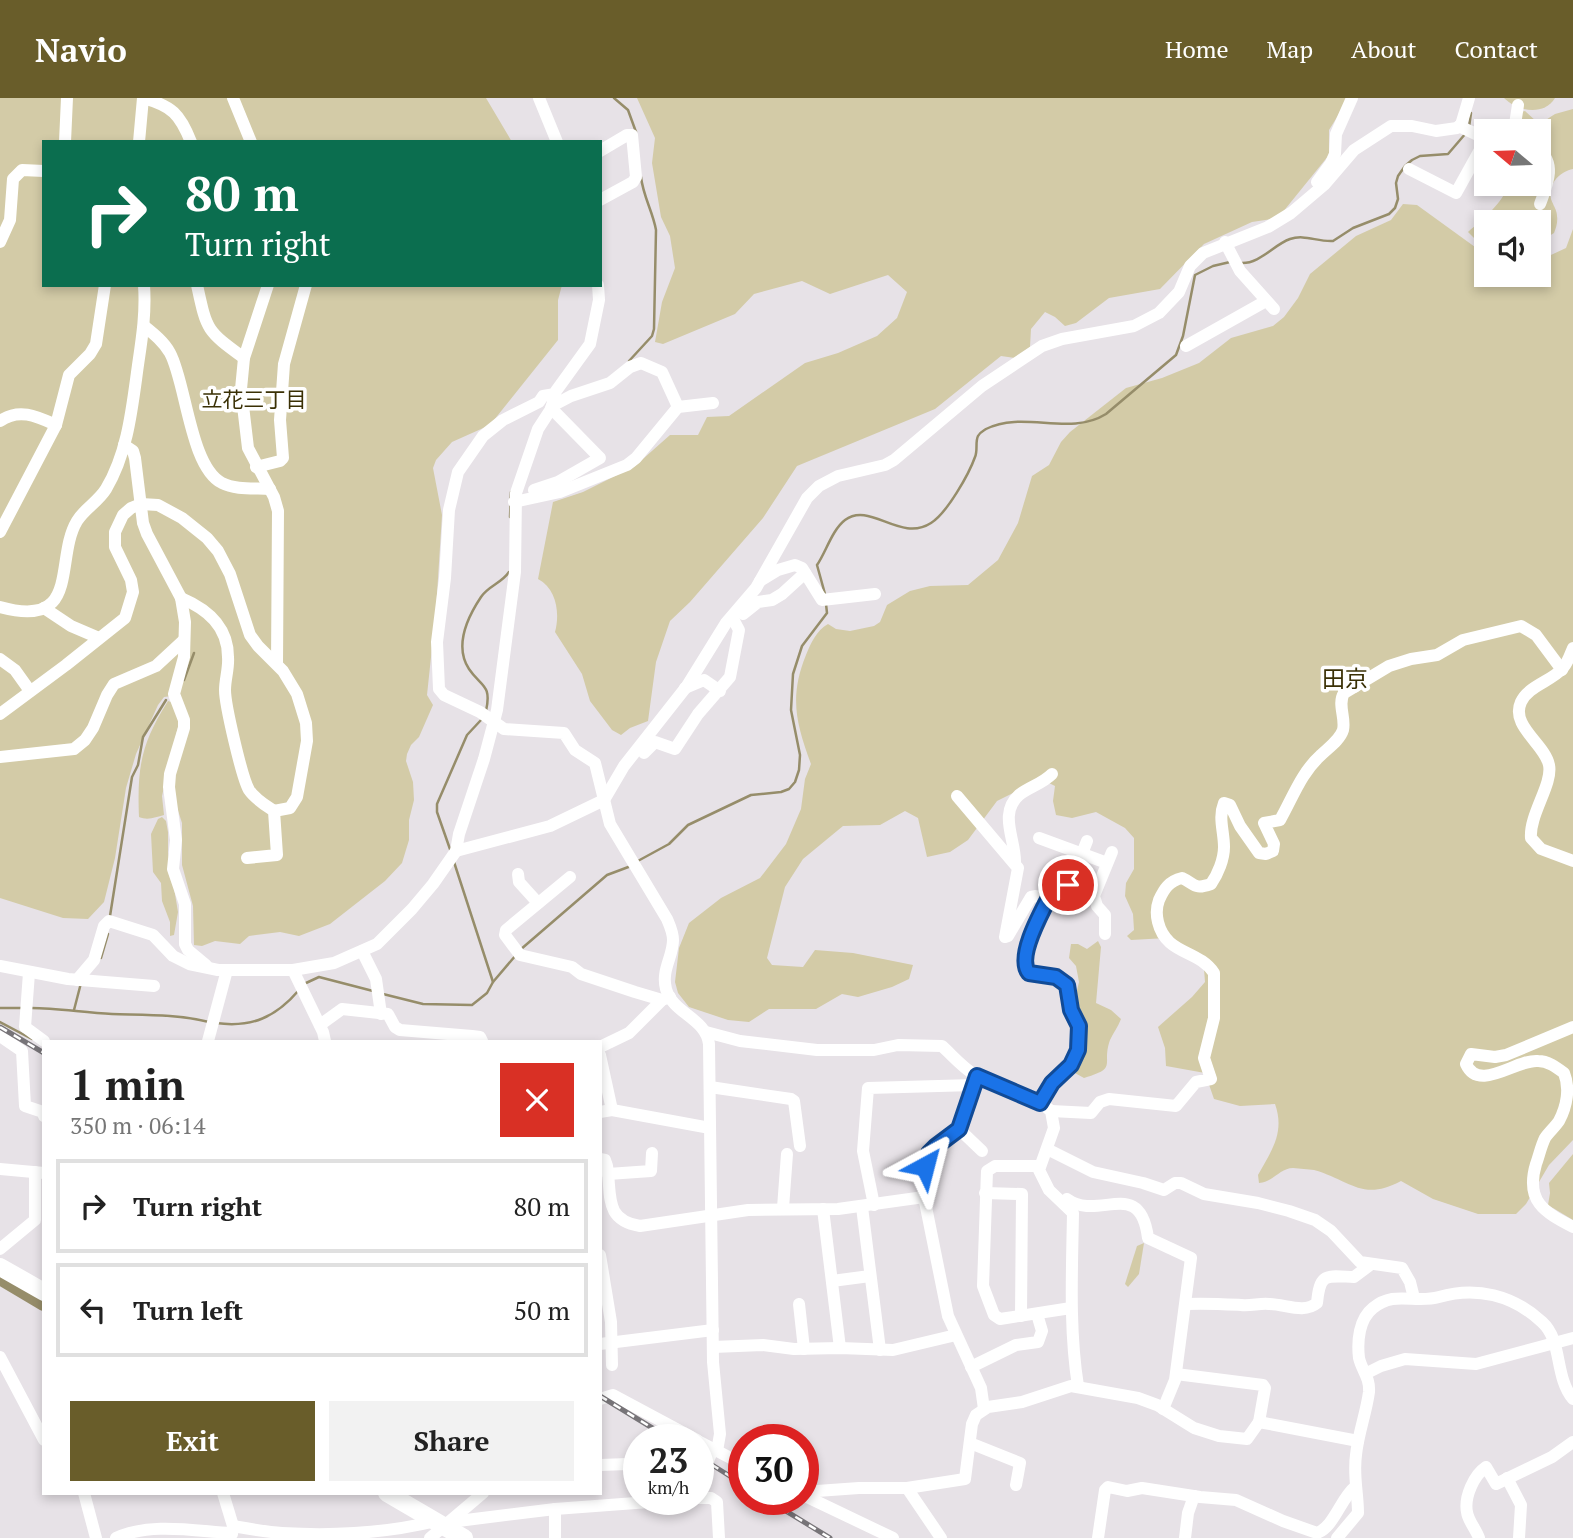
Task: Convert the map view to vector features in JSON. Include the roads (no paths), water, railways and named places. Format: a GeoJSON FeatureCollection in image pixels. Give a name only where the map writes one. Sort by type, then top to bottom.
{"type":"FeatureCollection","features":[{"type":"Feature","properties":{"kind":"highway"},"geometry":{"type":"LineString","coordinates":[[0,1267],[42,1291]]}},
{"type":"Feature","properties":{"kind":"highway"},"geometry":{"type":"LineString","coordinates":[[398,1495],[437,1529],[464,1538]]}},
{"type":"Feature","properties":{"kind":"street"},"geometry":{"type":"LineString","coordinates":[[65,140],[67,98]]}},
{"type":"Feature","properties":{"kind":"street"},"geometry":{"type":"LineString","coordinates":[[139,140],[143,98],[171,109],[183,122],[190,140]]}},
{"type":"Feature","properties":{"kind":"street"},"geometry":{"type":"LineString","coordinates":[[233,98],[250,140]]}},
{"type":"Feature","properties":{"kind":"street"},"geometry":{"type":"LineString","coordinates":[[539,98],[556,140]]}},
{"type":"Feature","properties":{"kind":"street"},"geometry":{"type":"LineString","coordinates":[[1310,199],[1314,187],[1335,154],[1336,134],[1352,98]]}},
{"type":"Feature","properties":{"kind":"street"},"geometry":{"type":"LineString","coordinates":[[1464,129],[1469,98]]}},
{"type":"Feature","properties":{"kind":"street"},"geometry":{"type":"LineString","coordinates":[[1514,119],[1515,101],[1532,98]]}},
{"type":"Feature","properties":{"kind":"street"},"geometry":{"type":"LineString","coordinates":[[456,850],[550,827],[604,800],[622,770],[685,688],[714,640],[733,619],[759,581],[797,512],[819,486],[838,476],[885,465],[894,460],[982,386],[1050,342],[1121,330],[1146,321],[1170,304],[1195,261],[1211,248],[1280,221],[1310,199],[1354,150],[1391,125],[1436,131],[1464,129],[1486,139],[1456,193],[1409,169]]}},
{"type":"Feature","properties":{"kind":"street"},"geometry":{"type":"LineString","coordinates":[[602,150],[627,135],[632,135],[636,177],[633,182],[602,199]]}},
{"type":"Feature","properties":{"kind":"street"},"geometry":{"type":"LineString","coordinates":[[0,242],[10,220],[13,178],[22,170],[42,171]]}},
{"type":"Feature","properties":{"kind":"street"},"geometry":{"type":"LineString","coordinates":[[1540,204],[1542,196]]}},
{"type":"Feature","properties":{"kind":"street"},"geometry":{"type":"LineString","coordinates":[[1186,346],[1270,305],[1235,263],[1225,243]]}},
{"type":"Feature","properties":{"kind":"street"},"geometry":{"type":"LineString","coordinates":[[0,532],[55,425],[69,375],[96,344],[105,287]]}},
{"type":"Feature","properties":{"kind":"street"},"geometry":{"type":"LineString","coordinates":[[0,607],[22,611],[44,608],[55,598],[64,582],[70,542],[77,521],[106,489],[124,445],[131,418],[144,326],[144,287]]}},
{"type":"Feature","properties":{"kind":"street"},"geometry":{"type":"LineString","coordinates":[[197,287],[207,327],[219,340],[244,358]]}},
{"type":"Feature","properties":{"kind":"street"},"geometry":{"type":"LineString","coordinates":[[267,287],[244,358],[241,389],[248,448],[277,504],[280,528],[277,664]]}},
{"type":"Feature","properties":{"kind":"street"},"geometry":{"type":"LineString","coordinates":[[256,467],[280,461],[283,457],[280,420],[284,364],[305,287]]}},
{"type":"Feature","properties":{"kind":"street"},"geometry":{"type":"LineString","coordinates":[[77,980],[94,960],[104,926],[109,921],[150,934],[179,960],[212,969],[293,971],[334,963],[362,951],[383,940],[412,909],[456,850],[488,717],[515,572],[515,498],[538,429],[590,344],[599,300],[598,287]]}},
{"type":"Feature","properties":{"kind":"street"},"geometry":{"type":"LineString","coordinates":[[144,326],[156,335],[171,355],[192,432],[210,473],[216,480],[232,486],[270,489]]}},
{"type":"Feature","properties":{"kind":"street"},"geometry":{"type":"LineString","coordinates":[[552,403],[610,383],[630,367],[640,363],[662,372],[678,407]]}},
{"type":"Feature","properties":{"kind":"street"},"geometry":{"type":"LineString","coordinates":[[515,498],[549,486],[600,458],[543,396],[538,402],[503,420],[483,436],[458,472],[449,510],[445,578],[437,642],[439,689],[504,729],[559,732],[568,736],[575,750],[596,763],[610,824],[673,933],[673,944],[666,968],[666,998],[629,1033],[602,1046]]}},
{"type":"Feature","properties":{"kind":"street"},"geometry":{"type":"LineString","coordinates":[[515,498],[560,492],[627,465],[636,458],[678,407],[713,403]]}},
{"type":"Feature","properties":{"kind":"street"},"geometry":{"type":"LineString","coordinates":[[0,421],[10,415],[27,414],[55,425]]}},
{"type":"Feature","properties":{"kind":"street"},"geometry":{"type":"LineString","coordinates":[[124,445],[134,453],[147,534],[181,598],[185,622],[184,657],[174,694],[183,715],[184,728],[170,774],[169,787],[176,833],[173,869],[186,904],[185,944],[194,956],[212,969]]}},
{"type":"Feature","properties":{"kind":"street"},"geometry":{"type":"LineString","coordinates":[[0,714],[125,618],[131,605],[132,586],[115,547],[115,532],[127,511],[141,504],[158,505],[172,511],[214,545],[230,574],[250,635],[293,685],[301,702],[307,741],[296,802],[285,810],[274,811]]}},
{"type":"Feature","properties":{"kind":"street"},"geometry":{"type":"LineString","coordinates":[[759,581],[778,570],[795,565],[805,573],[825,600],[875,594]]}},
{"type":"Feature","properties":{"kind":"street"},"geometry":{"type":"LineString","coordinates":[[733,619],[758,602],[772,600],[782,594],[805,573]]}},
{"type":"Feature","properties":{"kind":"street"},"geometry":{"type":"LineString","coordinates":[[181,598],[200,606],[219,624],[227,642],[229,657],[225,691],[228,712],[248,788],[274,811],[277,855],[247,858]]}},
{"type":"Feature","properties":{"kind":"street"},"geometry":{"type":"LineString","coordinates":[[44,608],[71,626],[99,638]]}},
{"type":"Feature","properties":{"kind":"street"},"geometry":{"type":"LineString","coordinates":[[622,770],[629,768],[655,742],[675,749],[698,714],[720,691],[730,677],[734,661],[738,630],[733,619]]}},
{"type":"Feature","properties":{"kind":"street"},"geometry":{"type":"LineString","coordinates":[[880,1350],[870,1276],[863,1151],[867,1088],[975,1080],[1040,1103],[1051,1111],[1091,1113],[1100,1102],[1109,1099],[1176,1107],[1196,1082],[1211,1079],[1205,1058],[1214,1018],[1214,973],[1205,964],[1164,939],[1156,916],[1157,905],[1163,891],[1175,880],[1182,878],[1194,887],[1211,884],[1223,855],[1220,818],[1224,803],[1230,806],[1259,853],[1266,854],[1273,850],[1274,844],[1264,823],[1280,820],[1308,768],[1341,734],[1344,721],[1341,700],[1344,693],[1389,666],[1437,654],[1463,640],[1521,626],[1536,635],[1562,670]]}},
{"type":"Feature","properties":{"kind":"street"},"geometry":{"type":"LineString","coordinates":[[0,757],[74,749],[85,740],[93,728],[114,684],[156,666],[183,641]]}},
{"type":"Feature","properties":{"kind":"street"},"geometry":{"type":"LineString","coordinates":[[1573,648],[1562,670],[1522,699],[1519,710],[1523,724],[1546,757],[1550,768],[1532,822],[1531,838],[1541,849],[1573,861]]}},
{"type":"Feature","properties":{"kind":"street"},"geometry":{"type":"LineString","coordinates":[[0,659],[15,670],[30,691]]}},
{"type":"Feature","properties":{"kind":"street"},"geometry":{"type":"LineString","coordinates":[[685,688],[704,680],[720,691]]}},
{"type":"Feature","properties":{"kind":"street"},"geometry":{"type":"LineString","coordinates":[[1048,901],[1036,896],[1031,897],[1005,937],[1018,873],[1008,822],[1011,808],[1019,796],[1052,774]]}},
{"type":"Feature","properties":{"kind":"street"},"geometry":{"type":"LineString","coordinates":[[957,796],[1014,863]]}},
{"type":"Feature","properties":{"kind":"street"},"geometry":{"type":"LineString","coordinates":[[1039,838],[1082,853],[1109,858],[1094,896],[1097,906],[1105,915],[1105,934]]}},
{"type":"Feature","properties":{"kind":"street"},"geometry":{"type":"LineString","coordinates":[[1040,1103],[1052,1083],[1071,1065],[1078,1050],[1080,1035],[1079,1026],[1071,1010],[1067,985],[1056,977],[1029,973],[1025,968],[1031,934],[1057,885],[1068,885],[1071,881],[1087,841]]}},
{"type":"Feature","properties":{"kind":"street"},"geometry":{"type":"LineString","coordinates":[[517,874],[519,883],[538,903]]}},
{"type":"Feature","properties":{"kind":"street"},"geometry":{"type":"LineString","coordinates":[[570,877],[506,930],[505,935],[518,952],[572,967],[581,974],[666,998],[706,1032],[730,1039],[817,1050],[874,1050],[898,1045],[939,1045],[975,1080]]}},
{"type":"Feature","properties":{"kind":"street"},"geometry":{"type":"LineString","coordinates":[[362,951],[376,979],[381,1014]]}},
{"type":"Feature","properties":{"kind":"street"},"geometry":{"type":"LineString","coordinates":[[0,966],[77,980],[154,986]]}},
{"type":"Feature","properties":{"kind":"street"},"geometry":{"type":"LineString","coordinates":[[208,1040],[227,970]]}},
{"type":"Feature","properties":{"kind":"street"},"geometry":{"type":"LineString","coordinates":[[293,971],[320,1025],[324,1040]]}},
{"type":"Feature","properties":{"kind":"street"},"geometry":{"type":"LineString","coordinates":[[29,973],[24,1027],[43,1040]]}},
{"type":"Feature","properties":{"kind":"street"},"geometry":{"type":"LineString","coordinates":[[320,1025],[342,1009],[391,1016],[395,1027],[400,1030],[472,1035],[482,1040]]}},
{"type":"Feature","properties":{"kind":"street"},"geometry":{"type":"LineString","coordinates":[[1573,1027],[1506,1055],[1495,1057],[1471,1054],[1466,1063],[1469,1070],[1486,1077],[1537,1060],[1549,1063],[1564,1073],[1568,1090],[1566,1103],[1558,1122],[1542,1145],[1532,1184],[1534,1194],[1549,1214],[1573,1227]]}},
{"type":"Feature","properties":{"kind":"street"},"geometry":{"type":"LineString","coordinates":[[706,1032],[710,1087],[713,1347],[720,1434],[715,1450],[728,1457]]}},
{"type":"Feature","properties":{"kind":"street"},"geometry":{"type":"LineString","coordinates":[[0,1036],[22,1051],[25,1106],[42,1112]]}},
{"type":"Feature","properties":{"kind":"street"},"geometry":{"type":"LineString","coordinates":[[602,1074],[606,1111],[710,1128]]}},
{"type":"Feature","properties":{"kind":"street"},"geometry":{"type":"LineString","coordinates":[[975,1080],[959,1129],[929,1153],[923,1175],[943,1296],[956,1335],[981,1388],[984,1409]]}},
{"type":"Feature","properties":{"kind":"street"},"geometry":{"type":"LineString","coordinates":[[710,1087],[791,1099],[794,1101],[800,1146]]}},
{"type":"Feature","properties":{"kind":"street"},"geometry":{"type":"LineString","coordinates":[[1051,1111],[1054,1128],[1041,1172],[1049,1190],[1073,1213],[1071,1308],[1073,1356],[1078,1386]]}},
{"type":"Feature","properties":{"kind":"street"},"geometry":{"type":"LineString","coordinates":[[959,1129],[982,1151]]}},
{"type":"Feature","properties":{"kind":"street"},"geometry":{"type":"LineString","coordinates":[[1047,1149],[1102,1175],[1143,1182],[1164,1190],[1175,1183],[1181,1183],[1204,1194],[1258,1203],[1315,1220],[1331,1231],[1354,1258],[1370,1265],[1402,1268],[1410,1282],[1413,1298]]}},
{"type":"Feature","properties":{"kind":"street"},"geometry":{"type":"LineString","coordinates":[[608,1174],[651,1171],[652,1153]]}},
{"type":"Feature","properties":{"kind":"street"},"geometry":{"type":"LineString","coordinates":[[783,1208],[787,1154]]}},
{"type":"Feature","properties":{"kind":"street"},"geometry":{"type":"LineString","coordinates":[[602,1159],[605,1160],[608,1174],[610,1207],[627,1223],[640,1226],[711,1214],[783,1208],[868,1206],[925,1197]]}},
{"type":"Feature","properties":{"kind":"street"},"geometry":{"type":"LineString","coordinates":[[1071,1308],[998,1318],[984,1291],[985,1175],[992,1166],[1041,1172],[1076,1205],[1083,1207],[1123,1203],[1135,1207],[1141,1212],[1148,1238],[1191,1258],[1176,1374],[1163,1409]]}},
{"type":"Feature","properties":{"kind":"street"},"geometry":{"type":"LineString","coordinates":[[0,1169],[39,1172],[35,1220],[0,1249]]}},
{"type":"Feature","properties":{"kind":"street"},"geometry":{"type":"LineString","coordinates":[[985,1193],[1022,1194],[1021,1316]]}},
{"type":"Feature","properties":{"kind":"street"},"geometry":{"type":"LineString","coordinates":[[823,1209],[840,1348]]}},
{"type":"Feature","properties":{"kind":"street"},"geometry":{"type":"LineString","coordinates":[[1186,1304],[1214,1302],[1245,1306],[1268,1303],[1292,1308],[1313,1306],[1317,1303],[1320,1283],[1324,1279],[1332,1275],[1354,1277],[1370,1265]]}},
{"type":"Feature","properties":{"kind":"street"},"geometry":{"type":"LineString","coordinates":[[832,1281],[870,1276]]}},
{"type":"Feature","properties":{"kind":"street"},"geometry":{"type":"LineString","coordinates":[[603,1289],[606,1343],[612,1365]]}},
{"type":"Feature","properties":{"kind":"street"},"geometry":{"type":"LineString","coordinates":[[1337,1538],[1358,1513],[1355,1486],[1358,1441],[1369,1391],[1367,1373],[1362,1368],[1359,1334],[1367,1314],[1391,1299],[1423,1300],[1454,1292],[1484,1293],[1504,1297],[1519,1304],[1550,1331],[1562,1382],[1573,1399]]}},
{"type":"Feature","properties":{"kind":"street"},"geometry":{"type":"LineString","coordinates":[[799,1304],[804,1349]]}},
{"type":"Feature","properties":{"kind":"street"},"geometry":{"type":"LineString","coordinates":[[971,1367],[1016,1345],[1038,1342],[1042,1331],[1037,1314]]}},
{"type":"Feature","properties":{"kind":"street"},"geometry":{"type":"LineString","coordinates":[[606,1343],[713,1330]]}},
{"type":"Feature","properties":{"kind":"street"},"geometry":{"type":"LineString","coordinates":[[713,1347],[763,1345],[804,1349],[900,1350],[956,1335]]}},
{"type":"Feature","properties":{"kind":"street"},"geometry":{"type":"LineString","coordinates":[[1367,1373],[1405,1359],[1476,1364],[1573,1338]]}},
{"type":"Feature","properties":{"kind":"street"},"geometry":{"type":"LineString","coordinates":[[0,1357],[42,1436]]}},
{"type":"Feature","properties":{"kind":"street"},"geometry":{"type":"LineString","coordinates":[[819,1492],[859,1488],[908,1488],[965,1479],[974,1419],[984,1409],[1022,1402],[1066,1387],[1078,1386],[1138,1398],[1163,1409],[1194,1428],[1231,1438],[1250,1438],[1259,1422],[1265,1388],[1263,1385],[1176,1374]]}},
{"type":"Feature","properties":{"kind":"street"},"geometry":{"type":"LineString","coordinates":[[602,1398],[613,1395],[667,1424]]}},
{"type":"Feature","properties":{"kind":"street"},"geometry":{"type":"LineString","coordinates":[[1259,1422],[1358,1441]]}},
{"type":"Feature","properties":{"kind":"street"},"geometry":{"type":"LineString","coordinates":[[1479,1538],[1467,1512],[1472,1484],[1486,1467],[1496,1484],[1552,1457],[1573,1442]]}},
{"type":"Feature","properties":{"kind":"street"},"geometry":{"type":"LineString","coordinates":[[970,1443],[1020,1463],[1016,1485]]}},
{"type":"Feature","properties":{"kind":"street"},"geometry":{"type":"LineString","coordinates":[[602,1465],[623,1464]]}},
{"type":"Feature","properties":{"kind":"street"},"geometry":{"type":"LineString","coordinates":[[1507,1478],[1521,1504],[1519,1538]]}},
{"type":"Feature","properties":{"kind":"street"},"geometry":{"type":"LineString","coordinates":[[1098,1538],[1107,1487],[1127,1491],[1142,1488],[1242,1501],[1283,1521],[1317,1533],[1327,1527],[1355,1486]]}},
{"type":"Feature","properties":{"kind":"street"},"geometry":{"type":"LineString","coordinates":[[908,1488],[941,1538]]}},
{"type":"Feature","properties":{"kind":"street"},"geometry":{"type":"LineString","coordinates":[[85,1495],[96,1538]]}},
{"type":"Feature","properties":{"kind":"street"},"geometry":{"type":"LineString","coordinates":[[223,1495],[232,1532]]}},
{"type":"Feature","properties":{"kind":"street"},"geometry":{"type":"LineString","coordinates":[[437,1529],[480,1495]]}},
{"type":"Feature","properties":{"kind":"street"},"geometry":{"type":"LineString","coordinates":[[1185,1538],[1188,1513],[1194,1496]]}},
{"type":"Feature","properties":{"kind":"street"},"geometry":{"type":"LineString","coordinates":[[714,1500],[717,1502],[719,1538]]}},
{"type":"Feature","properties":{"kind":"street"},"geometry":{"type":"LineString","coordinates":[[819,1502],[893,1538]]}},
{"type":"Feature","properties":{"kind":"street"},"geometry":{"type":"LineString","coordinates":[[116,1538],[133,1532],[153,1530],[321,1534],[408,1528],[437,1529],[457,1521],[623,1504]]}},
{"type":"Feature","properties":{"kind":"street"},"geometry":{"type":"LineString","coordinates":[[555,1509],[555,1538]]}},
{"type":"Feature","properties":{"kind":"waterway"},"geometry":{"type":"LineString","coordinates":[[614,98],[628,110],[636,132]]}},
{"type":"Feature","properties":{"kind":"waterway"},"geometry":{"type":"LineString","coordinates":[[1469,127],[1471,113]]}},
{"type":"Feature","properties":{"kind":"waterway"},"geometry":{"type":"LineString","coordinates":[[1241,263],[1254,261],[1290,239],[1301,237],[1333,241],[1353,228],[1389,214],[1395,208],[1398,199],[1396,183],[1405,166],[1420,156],[1448,154],[1466,133]]}},
{"type":"Feature","properties":{"kind":"waterway"},"geometry":{"type":"LineString","coordinates":[[629,361],[652,336],[654,329],[656,230],[641,177]]}},
{"type":"Feature","properties":{"kind":"waterway"},"geometry":{"type":"LineString","coordinates":[[825,594],[817,565],[840,524],[855,515],[865,515],[897,526],[919,528],[937,518],[963,483],[976,454],[978,436],[986,429],[1016,422],[1077,423],[1106,414],[1176,355],[1183,336],[1195,275],[1213,266],[1230,262]]}},
{"type":"Feature","properties":{"kind":"waterway"},"geometry":{"type":"LineString","coordinates":[[510,517],[511,492]]}},
{"type":"Feature","properties":{"kind":"waterway"},"geometry":{"type":"LineString","coordinates":[[486,711],[486,691],[465,660],[464,632],[481,597],[509,572]]}},
{"type":"Feature","properties":{"kind":"waterway"},"geometry":{"type":"LineString","coordinates":[[636,862],[669,844],[688,825],[751,795],[781,792],[789,789],[795,782],[800,755],[791,710],[793,674],[802,646],[827,613],[826,604]]}},
{"type":"Feature","properties":{"kind":"waterway"},"geometry":{"type":"LineString","coordinates":[[184,680],[194,653]]}},
{"type":"Feature","properties":{"kind":"waterway"},"geometry":{"type":"LineString","coordinates":[[110,916],[132,777],[138,765],[143,737],[166,700]]}},
{"type":"Feature","properties":{"kind":"waterway"},"geometry":{"type":"LineString","coordinates":[[451,852],[437,812],[437,804],[467,735],[481,720]]}},
{"type":"Feature","properties":{"kind":"waterway"},"geometry":{"type":"LineString","coordinates":[[454,862],[493,982]]}},
{"type":"Feature","properties":{"kind":"waterway"},"geometry":{"type":"LineString","coordinates":[[520,950],[607,875],[631,866]]}},
{"type":"Feature","properties":{"kind":"waterway"},"geometry":{"type":"LineString","coordinates":[[101,958],[108,934]]}},
{"type":"Feature","properties":{"kind":"waterway"},"geometry":{"type":"LineString","coordinates":[[383,994],[423,1004],[472,1005],[487,993],[516,955]]}},
{"type":"Feature","properties":{"kind":"waterway"},"geometry":{"type":"LineString","coordinates":[[306,983],[319,977],[373,991]]}},
{"type":"Feature","properties":{"kind":"waterway"},"geometry":{"type":"LineString","coordinates":[[74,1010],[81,983]]}},
{"type":"Feature","properties":{"kind":"waterway"},"geometry":{"type":"LineString","coordinates":[[216,1023],[252,1022],[272,1014],[299,990]]}},
{"type":"Feature","properties":{"kind":"waterway"},"geometry":{"type":"LineString","coordinates":[[0,1008],[21,1008]]}},
{"type":"Feature","properties":{"kind":"waterway"},"geometry":{"type":"LineString","coordinates":[[31,1008],[173,1016],[209,1022]]}},
{"type":"Feature","properties":{"kind":"waterway"},"geometry":{"type":"LineString","coordinates":[[0,1022],[32,1039]]}},
{"type":"Feature","properties":{"kind":"waterway"},"geometry":{"type":"LineString","coordinates":[[0,1277],[42,1302]]}},
{"type":"Feature","properties":{"kind":"railway"},"geometry":{"type":"LineString","coordinates":[[0,1027],[42,1052]]}},
{"type":"Feature","properties":{"kind":"railway"},"geometry":{"type":"LineString","coordinates":[[602,1397],[646,1424]]}},
{"type":"Feature","properties":{"kind":"railway"},"geometry":{"type":"LineString","coordinates":[[714,1466],[728,1475]]}},
{"type":"Feature","properties":{"kind":"railway"},"geometry":{"type":"LineString","coordinates":[[792,1515],[830,1538]]}},
{"type":"Feature","properties":{"kind":"district","name":"立花三丁目"},"geometry":{"type":"Point","coordinates":[254,400]}},
{"type":"Feature","properties":{"kind":"district","name":"田京"},"geometry":{"type":"Point","coordinates":[1345,679]}}]}
